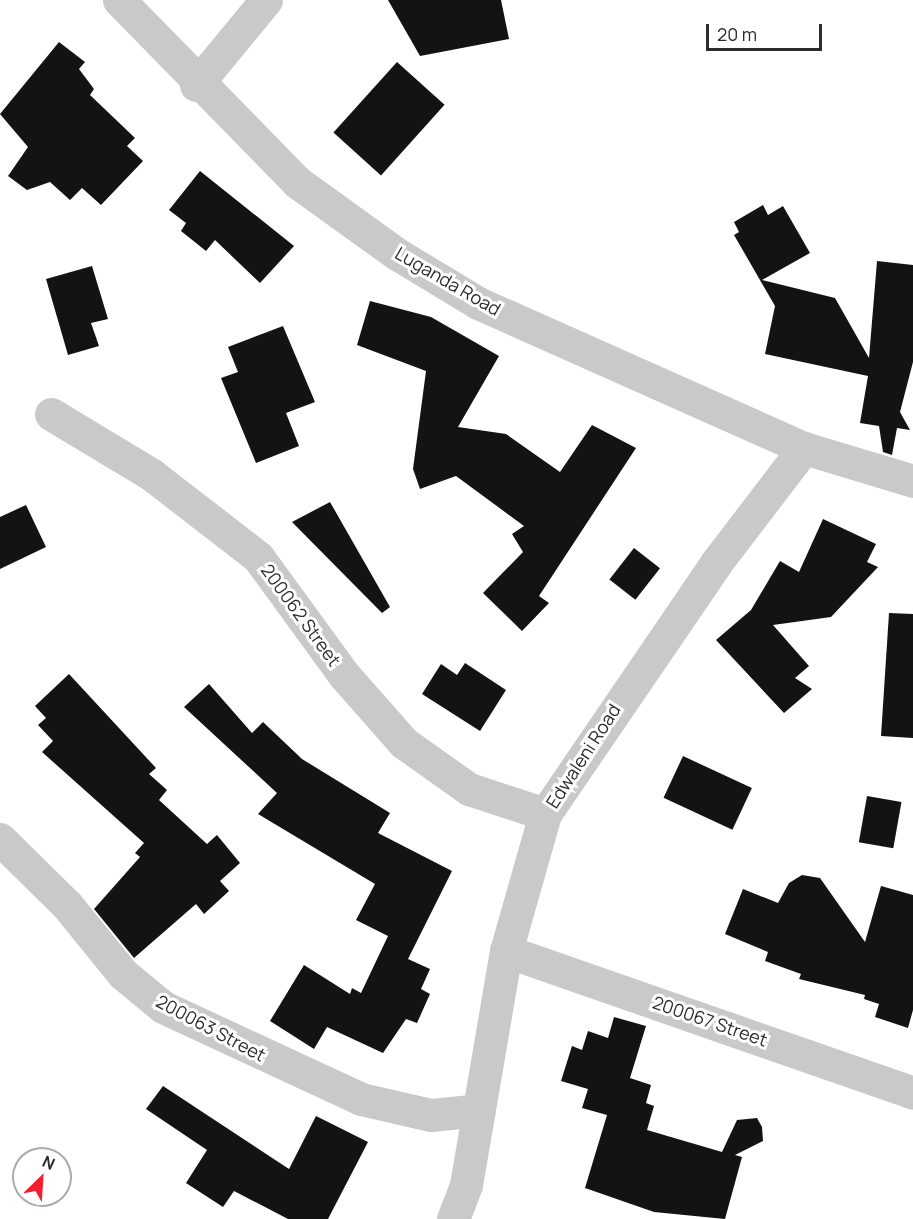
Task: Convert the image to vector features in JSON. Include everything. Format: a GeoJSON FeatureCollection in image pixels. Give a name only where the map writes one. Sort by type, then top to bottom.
{"type":"FeatureCollection","features":[{"type":"Feature","properties":{"kind":"street"},"geometry":{"type":"LineString","coordinates":[[196,84],[266,0]]}},
{"type":"Feature","properties":{"kind":"street","name":"Luganda Road"},"geometry":{"type":"LineString","coordinates":[[129,5],[196,84],[297,182],[468,297],[804,448],[913,481]]}},
{"type":"Feature","properties":{"kind":"street","name":"200062 Street"},"geometry":{"type":"LineString","coordinates":[[51,414],[152,475],[258,557],[344,675],[404,742],[469,789],[545,814]]}},
{"type":"Feature","properties":{"kind":"street","name":"Edwaleni Road"},"geometry":{"type":"LineString","coordinates":[[453,1219],[466,1185],[506,951],[545,814],[716,563],[804,448]]}},
{"type":"Feature","properties":{"kind":"street","name":"200063 Street"},"geometry":{"type":"LineString","coordinates":[[0,839],[67,906],[123,974],[163,1007],[361,1099],[431,1115],[479,1110]]}},
{"type":"Feature","properties":{"kind":"street","name":"200067 Street"},"geometry":{"type":"LineString","coordinates":[[506,951],[913,1093]]}},
{"type":"Feature","properties":{"kind":"building"},"geometry":{"type":"Polygon","coordinates":[[[388,0],[501,0],[509,39],[420,56],[388,0]]]}},
{"type":"Feature","properties":{"kind":"building"},"geometry":{"type":"Polygon","coordinates":[[[59,42],[85,62],[79,69],[94,89],[90,95],[135,138],[127,146],[143,161],[101,205],[82,188],[70,200],[50,182],[27,190],[8,176],[28,147],[0,114],[59,42]]]}},
{"type":"Feature","properties":{"kind":"building"},"geometry":{"type":"Polygon","coordinates":[[[397,62],[445,105],[381,175],[333,133],[397,62]]]}},
{"type":"Feature","properties":{"kind":"building"},"geometry":{"type":"Polygon","coordinates":[[[200,171],[294,246],[260,283],[215,240],[206,251],[181,231],[186,223],[169,210],[200,171]]]}},
{"type":"Feature","properties":{"kind":"building"},"geometry":{"type":"Polygon","coordinates":[[[763,205],[768,215],[783,206],[810,253],[762,280],[835,298],[869,358],[877,261],[913,265],[913,362],[900,412],[910,430],[897,428],[892,455],[883,452],[879,426],[860,423],[868,376],[765,354],[775,306],[734,235],[739,232],[734,222],[763,205]]]}},
{"type":"Feature","properties":{"kind":"building"},"geometry":{"type":"Polygon","coordinates":[[[92,266],[108,319],[91,323],[99,346],[68,355],[46,279],[92,266]]]}},
{"type":"Feature","properties":{"kind":"building"},"geometry":{"type":"Polygon","coordinates":[[[370,301],[431,317],[499,356],[458,427],[506,434],[560,472],[592,425],[636,448],[539,596],[549,603],[522,631],[483,593],[523,552],[512,534],[524,526],[456,476],[420,489],[413,469],[426,371],[357,345],[370,301]]]}},
{"type":"Feature","properties":{"kind":"building"},"geometry":{"type":"Polygon","coordinates":[[[283,326],[315,402],[286,413],[299,446],[256,463],[221,378],[238,372],[228,347],[283,326]]]}},
{"type":"Feature","properties":{"kind":"building"},"geometry":{"type":"Polygon","coordinates":[[[330,502],[390,607],[382,613],[292,522],[330,502]]]}},
{"type":"Feature","properties":{"kind":"building"},"geometry":{"type":"Polygon","coordinates":[[[26,505],[46,547],[0,569],[0,517],[26,505]]]}},
{"type":"Feature","properties":{"kind":"building"},"geometry":{"type":"Polygon","coordinates":[[[823,519],[876,544],[867,562],[878,567],[831,617],[773,625],[809,666],[795,678],[812,689],[784,713],[716,640],[751,610],[780,561],[799,572],[823,519]]]}},
{"type":"Feature","properties":{"kind":"building"},"geometry":{"type":"Polygon","coordinates":[[[634,548],[660,568],[635,600],[609,580],[634,548]]]}},
{"type":"Feature","properties":{"kind":"building"},"geometry":{"type":"Polygon","coordinates":[[[889,613],[913,614],[913,738],[881,736],[889,613]]]}},
{"type":"Feature","properties":{"kind":"building"},"geometry":{"type":"Polygon","coordinates":[[[465,663],[506,690],[480,731],[422,694],[441,664],[457,675],[465,663]]]}},
{"type":"Feature","properties":{"kind":"building"},"geometry":{"type":"Polygon","coordinates":[[[69,674],[156,768],[149,774],[167,790],[159,800],[207,844],[217,835],[240,863],[220,881],[229,891],[204,914],[196,904],[134,958],[94,909],[140,857],[135,853],[144,843],[42,752],[53,741],[38,725],[46,718],[35,706],[69,674]]]}},
{"type":"Feature","properties":{"kind":"building"},"geometry":{"type":"Polygon","coordinates":[[[209,684],[252,733],[263,722],[302,759],[390,813],[378,833],[452,871],[408,959],[430,969],[421,989],[430,994],[417,1023],[406,1019],[383,1053],[327,1027],[314,1049],[270,1021],[304,965],[350,994],[352,988],[361,993],[388,936],[356,920],[375,884],[258,814],[277,793],[184,707],[209,684]]]}},
{"type":"Feature","properties":{"kind":"building"},"geometry":{"type":"Polygon","coordinates":[[[683,756],[752,788],[732,830],[664,798],[683,756]]]}},
{"type":"Feature","properties":{"kind":"building"},"geometry":{"type":"Polygon","coordinates":[[[867,796],[901,802],[893,848],[859,842],[867,796]]]}},
{"type":"Feature","properties":{"kind":"building"},"geometry":{"type":"Polygon","coordinates":[[[802,875],[820,878],[865,942],[881,886],[913,895],[913,1010],[908,1028],[875,1017],[879,1004],[864,999],[865,995],[799,979],[801,974],[765,961],[768,952],[725,934],[743,889],[778,903],[789,883],[802,875]]]}},
{"type":"Feature","properties":{"kind":"building"},"geometry":{"type":"Polygon","coordinates":[[[614,1017],[646,1026],[630,1078],[651,1085],[646,1103],[654,1106],[647,1130],[722,1152],[737,1120],[757,1118],[762,1127],[763,1141],[735,1155],[742,1157],[725,1219],[654,1212],[585,1188],[607,1115],[582,1108],[588,1089],[561,1081],[572,1046],[582,1050],[588,1031],[608,1038],[614,1017]]]}},
{"type":"Feature","properties":{"kind":"building"},"geometry":{"type":"Polygon","coordinates":[[[163,1086],[289,1169],[316,1116],[368,1142],[328,1219],[288,1219],[234,1191],[223,1207],[186,1183],[207,1150],[146,1109],[163,1086]]]}}]}
